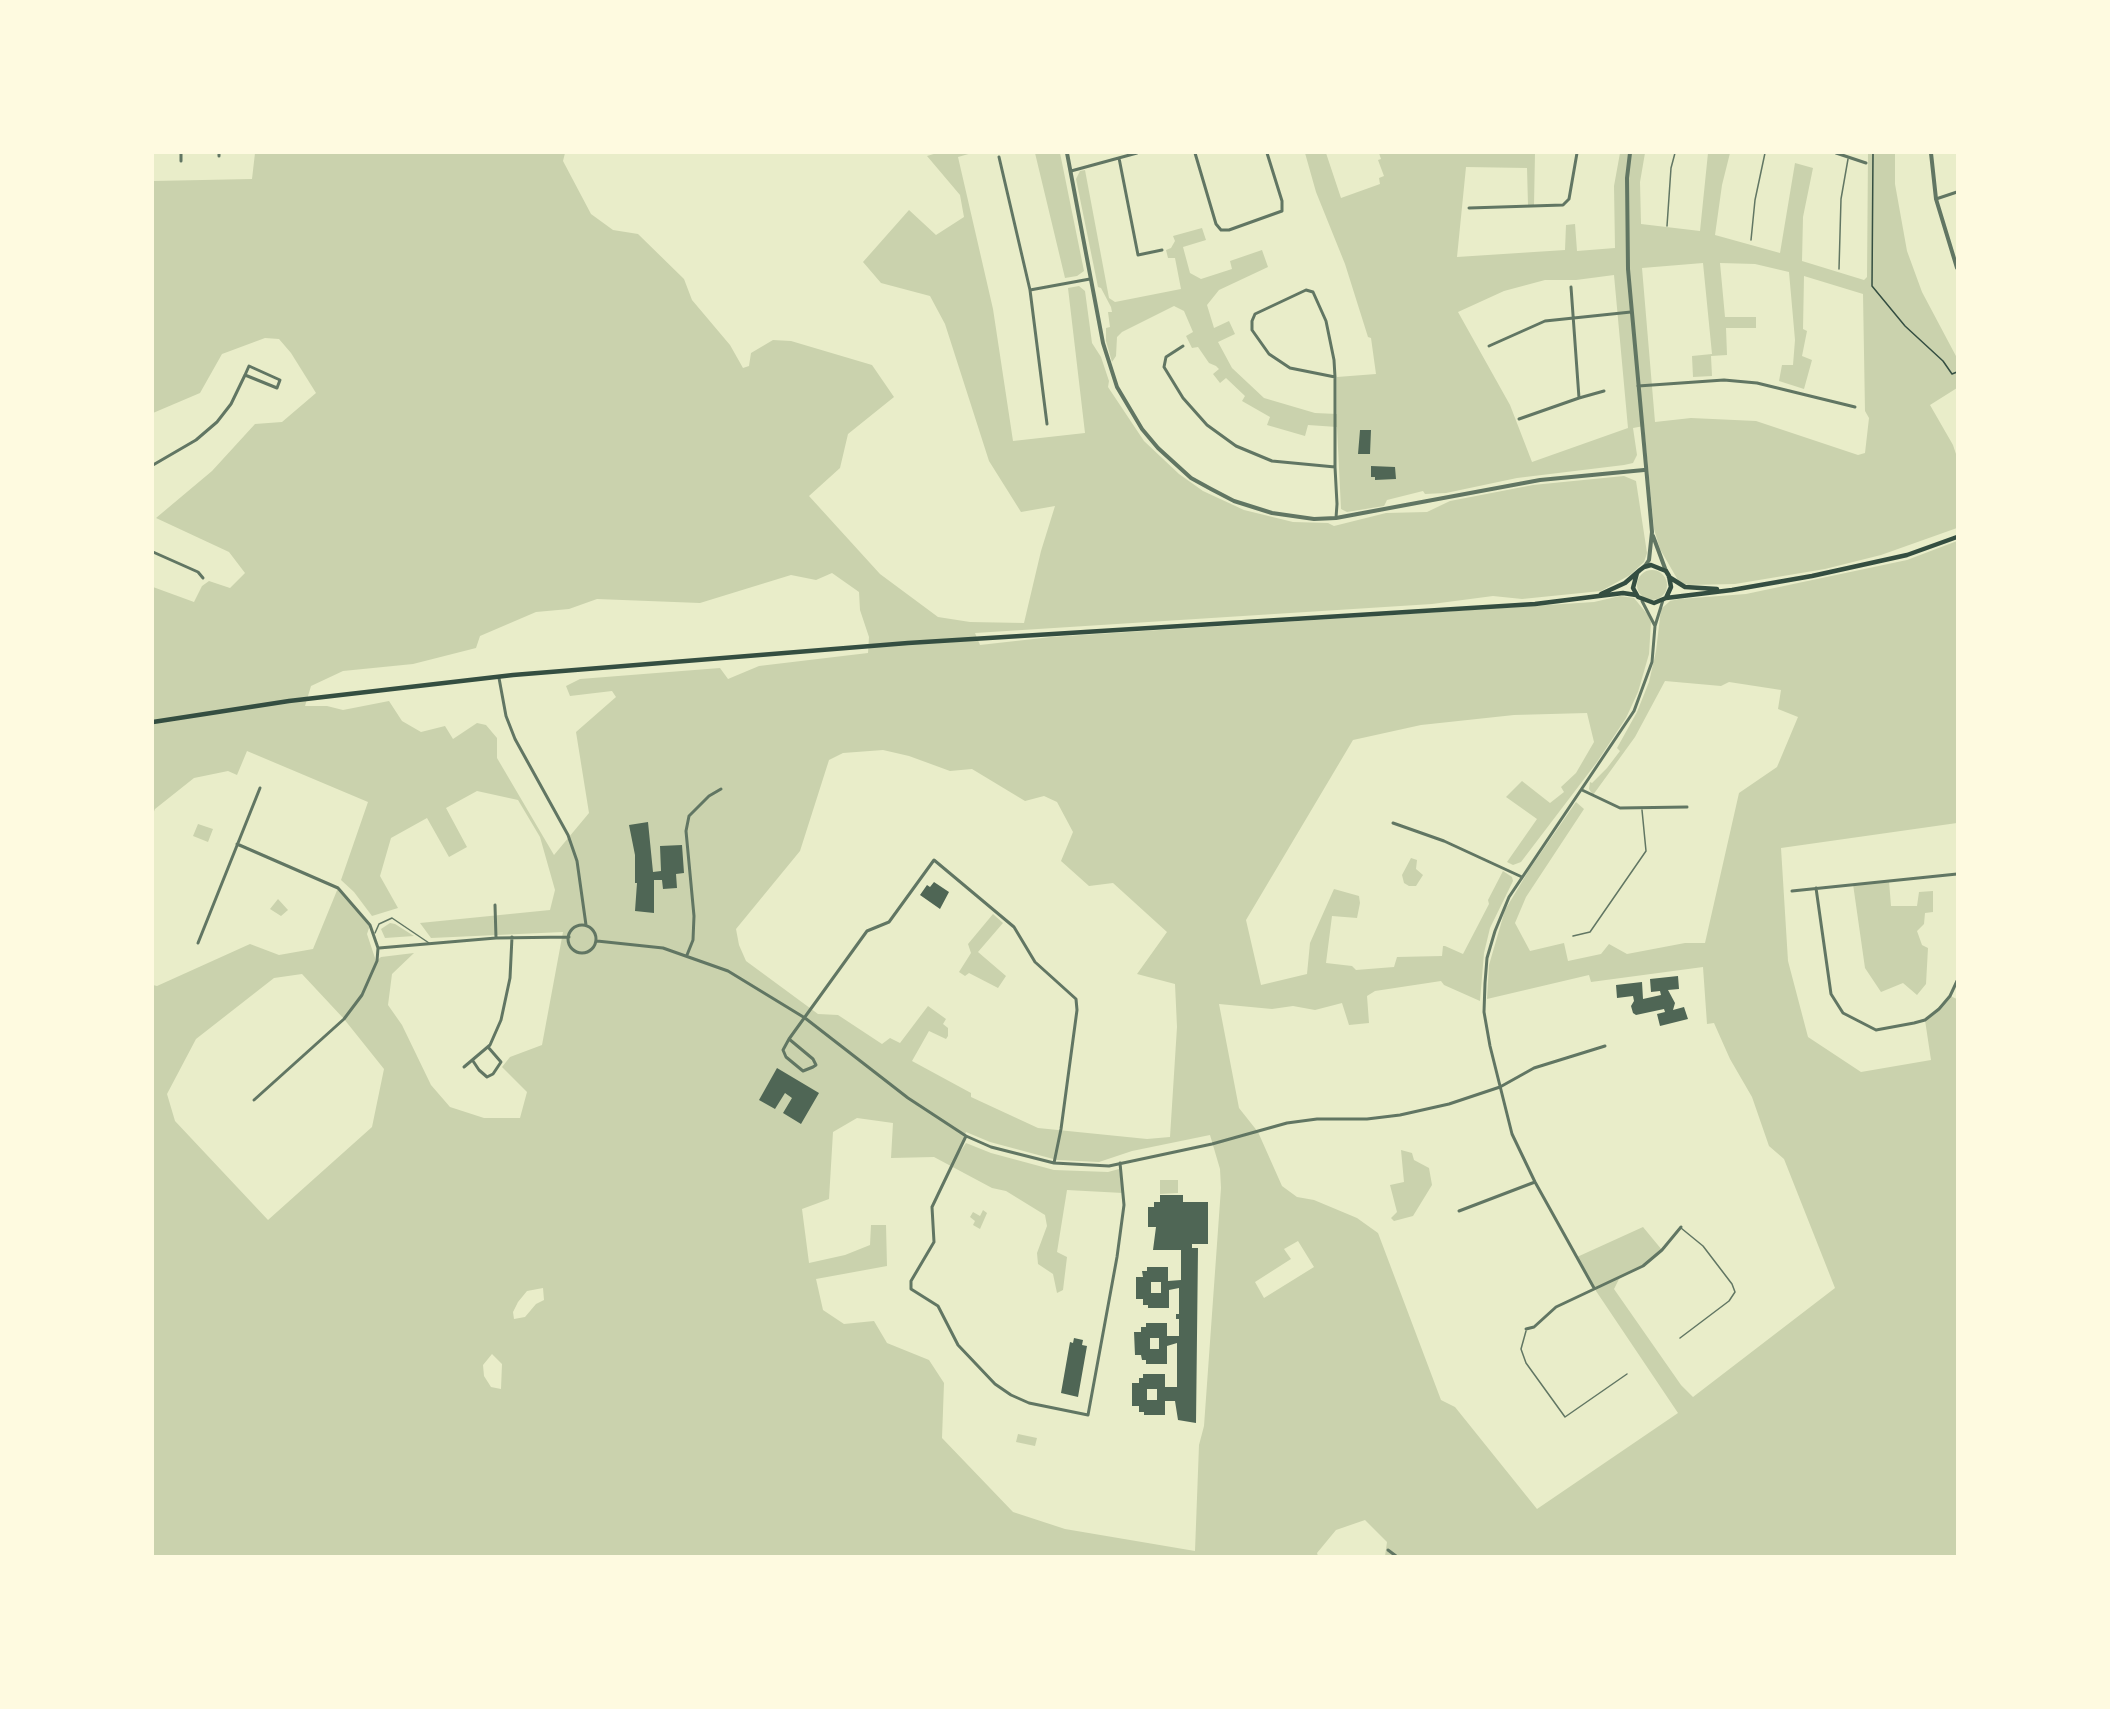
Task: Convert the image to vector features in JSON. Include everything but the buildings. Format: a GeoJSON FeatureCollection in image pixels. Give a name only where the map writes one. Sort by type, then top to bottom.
{"type":"FeatureCollection","features":[{"type":"Feature","properties":{"kind":"main road"},"geometry":{"type":"LineString","coordinates":[[1637,573],[1633,582],[1636,595],[1642,601],[1654,603],[1665,598],[1732,590],[1812,576],[1907,555],[1957,537]]}},
{"type":"Feature","properties":{"kind":"main road"},"geometry":{"type":"LineString","coordinates":[[1593,598],[1617,588],[1644,567],[1658,566],[1669,576],[1671,587],[1665,598]]}},
{"type":"Feature","properties":{"kind":"main road"},"geometry":{"type":"LineString","coordinates":[[1669,576],[1685,587],[1732,590]]}},
{"type":"Feature","properties":{"kind":"main road"},"geometry":{"type":"LineString","coordinates":[[153,722],[289,701],[499,678],[908,643],[1535,604],[1623,593],[1636,595]]}},
{"type":"Feature","properties":{"kind":"street"},"geometry":{"type":"LineString","coordinates":[[181,153],[181,161]]}},
{"type":"Feature","properties":{"kind":"street"},"geometry":{"type":"LineString","coordinates":[[1067,153],[1103,343],[1117,387],[1142,429],[1158,448],[1191,478],[1234,501],[1292,517],[1336,518],[1540,480],[1644,470]]}},
{"type":"Feature","properties":{"kind":"street"},"geometry":{"type":"LineString","coordinates":[[1071,171],[1137,153]]}},
{"type":"Feature","properties":{"kind":"street"},"geometry":{"type":"LineString","coordinates":[[1195,153],[1216,224],[1221,230],[1229,230],[1281,211],[1282,201],[1267,153]]}},
{"type":"Feature","properties":{"kind":"street"},"geometry":{"type":"LineString","coordinates":[[1469,208],[1563,205],[1569,199],[1577,153]]}},
{"type":"Feature","properties":{"kind":"street"},"geometry":{"type":"LineString","coordinates":[[1630,153],[1627,178],[1631,312],[1644,470],[1652,532],[1650,560],[1644,567]]}},
{"type":"Feature","properties":{"kind":"street"},"geometry":{"type":"LineString","coordinates":[[1836,153],[1866,163]]}},
{"type":"Feature","properties":{"kind":"street"},"geometry":{"type":"LineString","coordinates":[[1931,153],[1936,199],[1957,268]]}},
{"type":"Feature","properties":{"kind":"street"},"geometry":{"type":"LineString","coordinates":[[999,157],[1030,290],[1047,424]]}},
{"type":"Feature","properties":{"kind":"street"},"geometry":{"type":"LineString","coordinates":[[1119,158],[1138,255],[1162,250]]}},
{"type":"Feature","properties":{"kind":"street"},"geometry":{"type":"LineString","coordinates":[[1936,199],[1957,192]]}},
{"type":"Feature","properties":{"kind":"street"},"geometry":{"type":"LineString","coordinates":[[1030,290],[1092,278]]}},
{"type":"Feature","properties":{"kind":"street"},"geometry":{"type":"LineString","coordinates":[[1571,287],[1579,398]]}},
{"type":"Feature","properties":{"kind":"street"},"geometry":{"type":"LineString","coordinates":[[1335,377],[1290,368],[1269,354],[1252,330],[1255,315],[1302,291],[1313,292],[1326,321],[1335,377],[1336,518]]}},
{"type":"Feature","properties":{"kind":"street"},"geometry":{"type":"LineString","coordinates":[[1489,346],[1522,329],[1545,321],[1631,312]]}},
{"type":"Feature","properties":{"kind":"street"},"geometry":{"type":"LineString","coordinates":[[1183,346],[1166,357],[1164,367],[1184,398],[1214,431],[1252,454],[1272,461],[1335,467]]}},
{"type":"Feature","properties":{"kind":"street"},"geometry":{"type":"LineString","coordinates":[[153,465],[208,431],[231,404],[249,366],[280,380],[277,388],[245,375]]}},
{"type":"Feature","properties":{"kind":"street"},"geometry":{"type":"LineString","coordinates":[[1638,386],[1712,381],[1757,383],[1855,406]]}},
{"type":"Feature","properties":{"kind":"street"},"geometry":{"type":"LineString","coordinates":[[1519,418],[1604,391]]}},
{"type":"Feature","properties":{"kind":"street"},"geometry":{"type":"LineString","coordinates":[[1652,532],[1666,571]]}},
{"type":"Feature","properties":{"kind":"street"},"geometry":{"type":"LineString","coordinates":[[153,552],[198,572],[203,578]]}},
{"type":"Feature","properties":{"kind":"street"},"geometry":{"type":"LineString","coordinates":[[1594,1288],[1535,1182],[1512,1134],[1484,1012],[1487,958],[1499,918],[1522,877],[1634,711],[1652,662],[1655,626],[1665,598]]}},
{"type":"Feature","properties":{"kind":"street"},"geometry":{"type":"LineString","coordinates":[[1642,601],[1655,626]]}},
{"type":"Feature","properties":{"kind":"street"},"geometry":{"type":"LineString","coordinates":[[499,678],[506,716],[515,739],[568,835],[577,861],[586,925],[595,932],[597,941],[591,951],[581,954],[570,946],[569,937],[575,927],[586,925]]}},
{"type":"Feature","properties":{"kind":"street"},"geometry":{"type":"LineString","coordinates":[[198,944],[260,788]]}},
{"type":"Feature","properties":{"kind":"street"},"geometry":{"type":"LineString","coordinates":[[687,955],[693,940],[694,916],[686,831],[689,816],[716,790],[722,789]]}},
{"type":"Feature","properties":{"kind":"street"},"geometry":{"type":"LineString","coordinates":[[1582,790],[1620,808],[1642,810],[1687,807]]}},
{"type":"Feature","properties":{"kind":"street"},"geometry":{"type":"LineString","coordinates":[[1393,823],[1444,841],[1522,877]]}},
{"type":"Feature","properties":{"kind":"street"},"geometry":{"type":"LineString","coordinates":[[237,844],[334,885],[350,898],[375,933],[378,948],[377,962],[362,995],[344,1019],[254,1100]]}},
{"type":"Feature","properties":{"kind":"street"},"geometry":{"type":"LineString","coordinates":[[789,1039],[813,1059],[816,1065],[803,1071],[786,1057],[783,1050],[789,1039],[867,931],[889,922],[934,860],[1014,927],[1035,962],[1076,999],[1077,1010],[1054,1163]]}},
{"type":"Feature","properties":{"kind":"street"},"geometry":{"type":"LineString","coordinates":[[1792,891],[1957,874]]}},
{"type":"Feature","properties":{"kind":"street"},"geometry":{"type":"LineString","coordinates":[[1816,888],[1831,994],[1843,1013],[1876,1030],[1925,1020],[1950,996],[1957,981]]}},
{"type":"Feature","properties":{"kind":"street"},"geometry":{"type":"LineString","coordinates":[[495,905],[496,938]]}},
{"type":"Feature","properties":{"kind":"street"},"geometry":{"type":"LineString","coordinates":[[378,948],[512,937],[569,937]]}},
{"type":"Feature","properties":{"kind":"street"},"geometry":{"type":"LineString","coordinates":[[464,1067],[488,1047],[501,1020],[510,978],[512,937]]}},
{"type":"Feature","properties":{"kind":"street"},"geometry":{"type":"LineString","coordinates":[[597,941],[663,948],[728,971],[805,1018],[908,1098],[966,1136],[991,1147],[1054,1163],[1109,1166],[1258,1132],[1287,1123],[1317,1119],[1367,1119],[1400,1115],[1449,1104],[1500,1087],[1534,1068],[1605,1046]]}},
{"type":"Feature","properties":{"kind":"street"},"geometry":{"type":"LineString","coordinates":[[473,1061],[478,1070],[487,1077],[493,1074],[501,1062],[488,1047]]}},
{"type":"Feature","properties":{"kind":"street"},"geometry":{"type":"LineString","coordinates":[[966,1136],[932,1207],[934,1242],[911,1281],[911,1289],[938,1306],[958,1345],[995,1384],[1029,1403],[1088,1415],[1117,1257],[1124,1205],[1120,1163]]}},
{"type":"Feature","properties":{"kind":"street"},"geometry":{"type":"LineString","coordinates":[[1459,1211],[1535,1182]]}},
{"type":"Feature","properties":{"kind":"street"},"geometry":{"type":"LineString","coordinates":[[1526,1329],[1534,1327],[1556,1307],[1643,1266],[1662,1250],[1681,1227]]}},
{"type":"Feature","properties":{"kind":"street"},"geometry":{"type":"LineString","coordinates":[[1388,1550],[1396,1556]]}},
{"type":"Feature","properties":{"kind":"lane"},"geometry":{"type":"LineString","coordinates":[[1667,226],[1671,168],[1675,153]]}},
{"type":"Feature","properties":{"kind":"lane"},"geometry":{"type":"LineString","coordinates":[[1751,240],[1755,200],[1765,153]]}},
{"type":"Feature","properties":{"kind":"lane"},"geometry":{"type":"LineString","coordinates":[[1839,269],[1841,199],[1848,158]]}},
{"type":"Feature","properties":{"kind":"lane"},"geometry":{"type":"LineString","coordinates":[[1573,936],[1590,932],[1646,851],[1642,810]]}},
{"type":"Feature","properties":{"kind":"lane"},"geometry":{"type":"LineString","coordinates":[[375,933],[379,924],[392,918],[429,943]]}},
{"type":"Feature","properties":{"kind":"lane"},"geometry":{"type":"LineString","coordinates":[[1680,1338],[1729,1301],[1735,1292],[1732,1284],[1703,1246],[1681,1227]]}},
{"type":"Feature","properties":{"kind":"lane"},"geometry":{"type":"LineString","coordinates":[[1526,1329],[1521,1349],[1526,1364],[1565,1417],[1627,1374]]}},
{"type":"Feature","properties":{"kind":"path"},"geometry":{"type":"LineString","coordinates":[[1873,153],[1872,286],[1905,326],[1943,361],[1952,374],[1957,372]]}},
{"type":"Feature","properties":{"kind":"green space"},"geometry":{"type":"Polygon","coordinates":[[[255,153],[565,153],[563,161],[591,214],[613,230],[638,234],[684,279],[692,300],[730,345],[743,368],[749,366],[751,353],[773,340],[791,341],[872,365],[894,397],[848,434],[840,468],[809,496],[880,574],[938,617],[970,622],[1024,623],[1041,551],[1055,506],[1021,512],[989,461],[945,324],[930,296],[881,283],[863,262],[909,210],[936,235],[964,217],[960,195],[927,156],[937,153],[972,153],[958,157],[993,309],[1013,441],[1085,433],[1068,288],[1079,286],[1085,291],[1092,343],[1101,357],[1109,381],[1108,387],[1144,441],[1179,474],[1203,491],[1244,510],[1293,522],[1328,523],[1334,526],[1386,513],[1427,512],[1450,501],[1533,485],[1624,476],[1636,481],[1647,553],[1644,562],[1630,575],[1601,591],[1522,599],[1493,596],[1432,604],[975,633],[980,645],[1051,637],[1594,602],[1620,596],[1634,598],[1648,615],[1651,622],[1649,654],[1638,692],[1626,718],[1597,762],[1521,862],[1513,865],[1507,862],[1537,819],[1506,797],[1522,781],[1550,803],[1564,792],[1561,787],[1576,773],[1594,742],[1587,713],[1514,715],[1421,725],[1353,740],[1246,920],[1261,985],[1307,974],[1310,943],[1334,889],[1359,896],[1360,903],[1357,918],[1332,916],[1326,963],[1352,966],[1356,970],[1394,967],[1397,957],[1442,956],[1443,946],[1463,954],[1503,871],[1512,877],[1513,881],[1490,928],[1484,953],[1480,1001],[1444,985],[1441,981],[1375,991],[1367,996],[1369,1023],[1349,1025],[1342,1003],[1315,1010],[1293,1006],[1272,1009],[1219,1004],[1239,1108],[1258,1132],[1282,1186],[1297,1197],[1314,1200],[1357,1218],[1378,1233],[1441,1400],[1455,1407],[1537,1509],[1678,1413],[1594,1288],[1577,1257],[1643,1227],[1662,1250],[1643,1266],[1619,1279],[1614,1289],[1681,1385],[1693,1397],[1835,1288],[1784,1159],[1769,1146],[1752,1097],[1730,1059],[1714,1023],[1707,1024],[1703,967],[1591,982],[1589,975],[1487,999],[1489,965],[1505,910],[1529,870],[1576,802],[1584,809],[1526,897],[1515,923],[1530,951],[1564,943],[1568,961],[1601,954],[1609,944],[1627,954],[1685,943],[1705,943],[1739,793],[1777,767],[1798,717],[1778,709],[1781,690],[1729,682],[1721,686],[1665,681],[1635,737],[1593,795],[1589,789],[1590,782],[1592,783],[1607,768],[1620,751],[1617,748],[1637,712],[1649,682],[1656,651],[1661,609],[1670,601],[1679,599],[1746,594],[1907,560],[1957,541],[1957,823],[1781,848],[1788,961],[1808,1037],[1861,1072],[1931,1060],[1925,1020],[1950,996],[1957,999],[1957,1556],[1385,1556],[1387,1542],[1365,1520],[1336,1530],[1317,1553],[1318,1556],[153,1556],[153,985],[157,986],[250,944],[279,955],[313,949],[338,888],[370,925],[367,934],[376,961],[381,957],[414,953],[392,974],[388,1005],[402,1025],[431,1085],[450,1107],[484,1118],[520,1118],[527,1092],[502,1067],[510,1057],[542,1045],[563,932],[431,938],[420,923],[550,910],[555,890],[540,837],[518,800],[477,791],[446,808],[467,847],[449,857],[427,818],[391,838],[380,876],[398,908],[372,916],[354,892],[341,880],[368,802],[247,751],[237,775],[228,771],[194,778],[155,809],[153,814],[153,587],[194,602],[202,586],[209,581],[230,588],[245,573],[229,552],[156,518],[212,471],[255,424],[282,422],[316,393],[291,353],[279,339],[265,338],[222,354],[200,393],[153,413],[153,181],[252,179],[255,153]],[[832,573],[816,580],[791,575],[700,603],[597,599],[569,609],[536,612],[480,636],[476,648],[413,664],[343,671],[311,686],[305,706],[327,706],[343,710],[389,701],[402,721],[421,732],[445,726],[453,739],[477,723],[486,725],[497,738],[497,758],[554,855],[589,813],[576,732],[616,697],[612,691],[570,696],[566,686],[580,679],[720,668],[728,679],[759,666],[868,653],[869,637],[860,610],[859,592],[832,573]],[[883,750],[843,753],[829,760],[800,851],[736,929],[739,945],[746,961],[818,1014],[838,1015],[882,1044],[890,1038],[900,1043],[928,1006],[946,1019],[943,1024],[948,1028],[948,1036],[946,1039],[929,1031],[912,1061],[971,1093],[971,1097],[1038,1128],[1147,1139],[1170,1137],[1177,1027],[1175,984],[1137,974],[1167,932],[1113,883],[1089,886],[1061,861],[1073,832],[1057,802],[1044,796],[1025,801],[972,769],[950,771],[909,756],[883,750]],[[302,974],[274,978],[196,1039],[167,1094],[175,1121],[268,1220],[372,1127],[384,1069],[344,1019],[302,974]],[[857,1118],[833,1132],[829,1199],[802,1209],[809,1263],[845,1255],[870,1245],[871,1225],[886,1225],[887,1266],[816,1279],[823,1310],[844,1324],[874,1321],[887,1343],[929,1360],[944,1383],[942,1438],[1013,1512],[1065,1529],[1195,1551],[1199,1445],[1204,1426],[1221,1188],[1220,1169],[1210,1135],[1132,1151],[1099,1162],[1057,1160],[990,1142],[966,1132],[954,1161],[966,1143],[991,1153],[1054,1170],[1108,1172],[1119,1169],[1123,1193],[1067,1190],[1057,1252],[1067,1257],[1063,1290],[1057,1293],[1053,1274],[1038,1264],[1037,1253],[1047,1226],[1045,1215],[1006,1191],[992,1188],[934,1157],[891,1158],[893,1123],[857,1118]],[[1298,1241],[1284,1249],[1291,1259],[1255,1282],[1264,1298],[1314,1267],[1298,1241]],[[543,1288],[527,1291],[513,1312],[514,1319],[525,1317],[536,1304],[544,1300],[543,1288]],[[492,1354],[483,1365],[484,1376],[491,1387],[501,1389],[502,1364],[492,1354]]]}},
{"type":"Feature","properties":{"kind":"green space"},"geometry":{"type":"Polygon","coordinates":[[[1035,153],[1060,153],[1084,271],[1077,276],[1065,278],[1035,153]]]}},
{"type":"Feature","properties":{"kind":"green space"},"geometry":{"type":"Polygon","coordinates":[[[1305,153],[1326,153],[1341,198],[1380,184],[1379,178],[1384,176],[1378,160],[1381,159],[1379,153],[1535,153],[1534,205],[1528,205],[1527,168],[1466,167],[1457,257],[1565,250],[1566,225],[1575,224],[1577,251],[1615,248],[1614,186],[1620,153],[1645,153],[1640,182],[1641,224],[1700,231],[1708,153],[1730,153],[1722,185],[1715,235],[1780,253],[1795,163],[1813,168],[1803,217],[1802,261],[1864,280],[1867,277],[1868,153],[1895,153],[1895,184],[1907,251],[1922,292],[1957,358],[1957,388],[1930,405],[1953,445],[1957,457],[1957,528],[1881,555],[1825,569],[1735,584],[1688,585],[1679,582],[1660,549],[1654,529],[1644,426],[1633,428],[1637,455],[1633,463],[1517,478],[1446,493],[1425,494],[1423,491],[1387,500],[1384,506],[1347,512],[1341,509],[1337,427],[1308,425],[1305,436],[1267,425],[1270,417],[1242,401],[1245,396],[1226,378],[1220,383],[1213,374],[1219,369],[1209,363],[1198,347],[1192,348],[1186,336],[1193,332],[1184,311],[1174,306],[1122,332],[1117,337],[1116,356],[1112,362],[1106,341],[1106,328],[1110,327],[1108,312],[1112,312],[1101,288],[1098,287],[1076,179],[1080,171],[1085,170],[1109,298],[1115,302],[1181,289],[1175,258],[1168,258],[1166,250],[1171,248],[1175,241],[1173,236],[1202,228],[1206,240],[1183,247],[1190,273],[1201,279],[1232,269],[1230,261],[1262,250],[1268,267],[1219,290],[1207,305],[1214,328],[1229,321],[1235,334],[1218,342],[1232,368],[1264,398],[1315,413],[1337,414],[1337,377],[1376,374],[1371,338],[1368,337],[1345,264],[1316,192],[1305,153]],[[1703,263],[1642,268],[1655,422],[1691,418],[1756,421],[1858,455],[1865,453],[1869,418],[1865,411],[1863,294],[1804,276],[1803,329],[1807,331],[1802,356],[1812,360],[1804,389],[1779,381],[1782,365],[1793,365],[1795,340],[1789,272],[1755,264],[1720,263],[1725,317],[1756,317],[1756,328],[1726,328],[1727,355],[1711,356],[1712,376],[1693,377],[1692,356],[1712,354],[1703,263]],[[1614,275],[1576,280],[1545,280],[1504,291],[1458,312],[1510,405],[1532,462],[1628,428],[1614,275]]]}},
{"type":"Feature","properties":{"kind":"green space"},"geometry":{"type":"Polygon","coordinates":[[[1652,570],[1663,574],[1667,585],[1663,596],[1652,600],[1641,596],[1637,585],[1641,574],[1652,570]]]}},
{"type":"Feature","properties":{"kind":"green space"},"geometry":{"type":"Polygon","coordinates":[[[198,824],[213,829],[208,842],[193,836],[198,824]]]}},
{"type":"Feature","properties":{"kind":"green space"},"geometry":{"type":"Polygon","coordinates":[[[1411,858],[1417,860],[1416,869],[1423,875],[1416,886],[1404,883],[1402,875],[1411,858]]]}},
{"type":"Feature","properties":{"kind":"green space"},"geometry":{"type":"Polygon","coordinates":[[[1889,881],[1891,906],[1917,906],[1919,892],[1933,891],[1933,912],[1925,913],[1924,924],[1917,931],[1922,945],[1928,948],[1926,984],[1917,995],[1903,983],[1881,992],[1865,968],[1853,884],[1889,881]]]}},
{"type":"Feature","properties":{"kind":"green space"},"geometry":{"type":"Polygon","coordinates":[[[278,899],[288,910],[281,916],[270,909],[278,899]]]}},
{"type":"Feature","properties":{"kind":"green space"},"geometry":{"type":"Polygon","coordinates":[[[993,914],[1003,923],[978,952],[1006,976],[998,988],[969,973],[965,976],[959,972],[971,953],[968,944],[993,914]]]}},
{"type":"Feature","properties":{"kind":"green space"},"geometry":{"type":"Polygon","coordinates":[[[390,923],[414,936],[385,938],[381,929],[390,923]]]}},
{"type":"Feature","properties":{"kind":"green space"},"geometry":{"type":"Polygon","coordinates":[[[1401,1150],[1412,1153],[1414,1160],[1429,1168],[1432,1185],[1413,1216],[1394,1221],[1391,1218],[1397,1212],[1390,1185],[1404,1182],[1401,1150]]]}},
{"type":"Feature","properties":{"kind":"green space"},"geometry":{"type":"Polygon","coordinates":[[[1160,1180],[1178,1180],[1178,1193],[1160,1194],[1160,1180]]]}},
{"type":"Feature","properties":{"kind":"green space"},"geometry":{"type":"Polygon","coordinates":[[[983,1210],[987,1213],[980,1229],[973,1225],[975,1221],[970,1217],[973,1212],[980,1216],[983,1210]]]}},
{"type":"Feature","properties":{"kind":"green space"},"geometry":{"type":"Polygon","coordinates":[[[1018,1434],[1037,1438],[1035,1446],[1016,1442],[1018,1434]]]}}]}
